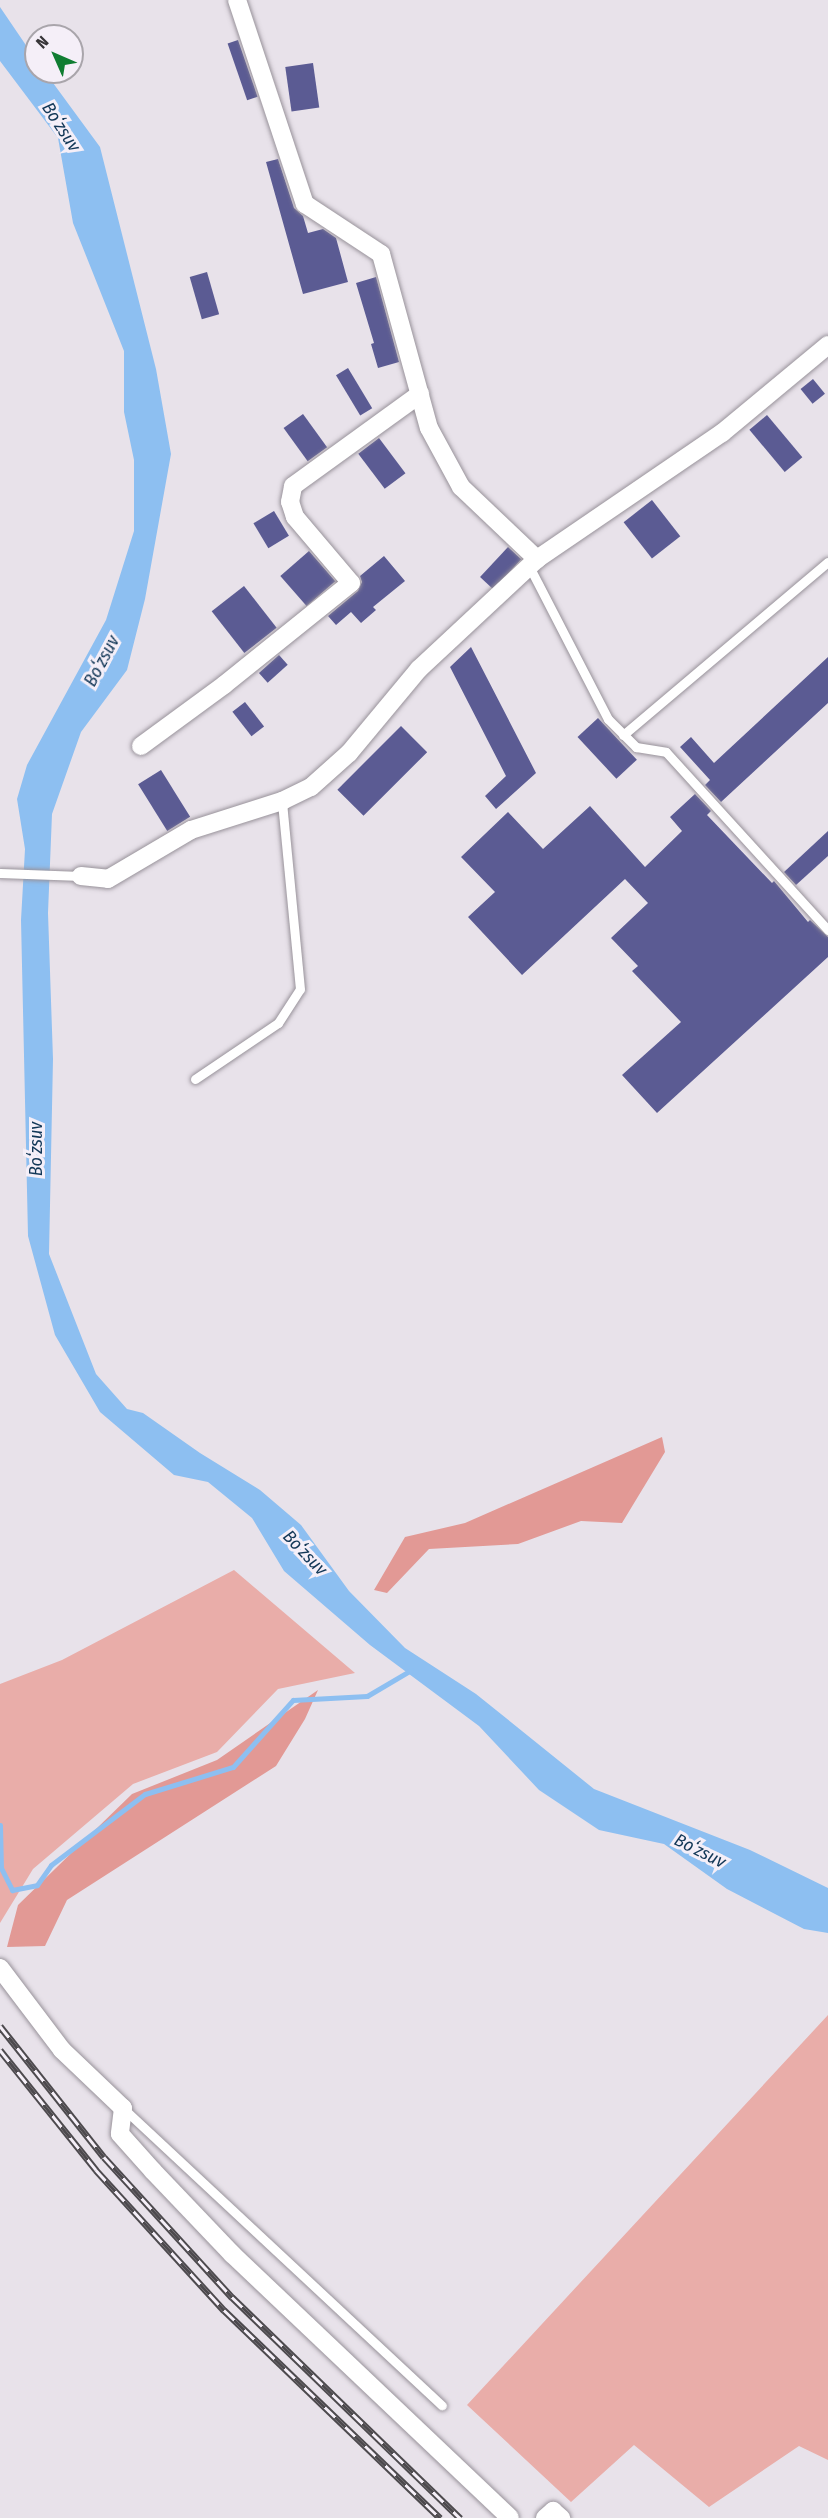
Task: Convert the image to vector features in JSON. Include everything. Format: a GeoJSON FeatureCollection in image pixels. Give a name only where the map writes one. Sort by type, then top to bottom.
{"type":"FeatureCollection","features":[{"type":"Feature","properties":{"kind":"street"},"geometry":{"type":"LineString","coordinates":[[237,0],[305,204],[381,254],[429,428],[461,487],[533,562]]}},
{"type":"Feature","properties":{"kind":"street"},"geometry":{"type":"LineString","coordinates":[[81,876],[108,879],[191,830],[282,801],[311,787],[349,753],[419,669],[533,562],[723,432],[828,345]]}},
{"type":"Feature","properties":{"kind":"street"},"geometry":{"type":"LineString","coordinates":[[141,746],[224,686],[351,583],[295,518],[290,502],[293,486],[420,394]]}},
{"type":"Feature","properties":{"kind":"street"},"geometry":{"type":"LineString","coordinates":[[0,1968],[62,2050],[123,2108],[120,2134],[153,2171],[232,2254],[510,2518]]}},
{"type":"Feature","properties":{"kind":"street"},"geometry":{"type":"LineString","coordinates":[[545,2518],[553,2511],[561,2518]]}},
{"type":"Feature","properties":{"kind":"lane"},"geometry":{"type":"LineString","coordinates":[[533,562],[608,719],[636,747],[666,752],[828,930]]}},
{"type":"Feature","properties":{"kind":"lane"},"geometry":{"type":"LineString","coordinates":[[623,735],[828,562]]}},
{"type":"Feature","properties":{"kind":"lane"},"geometry":{"type":"LineString","coordinates":[[195,1079],[278,1023],[300,989],[282,801]]}},
{"type":"Feature","properties":{"kind":"lane"},"geometry":{"type":"LineString","coordinates":[[0,873],[81,876]]}},
{"type":"Feature","properties":{"kind":"lane"},"geometry":{"type":"LineString","coordinates":[[123,2108],[442,2405]]}},
{"type":"Feature","properties":{"kind":"shaded area"},"geometry":{"type":"Polygon","coordinates":[[[662,1437],[665,1452],[622,1523],[581,1521],[518,1544],[429,1549],[387,1593],[374,1590],[405,1537],[465,1523],[662,1437]]]}},
{"type":"Feature","properties":{"kind":"shaded area"},"geometry":{"type":"Polygon","coordinates":[[[234,1570],[355,1673],[278,1689],[217,1752],[133,1784],[33,1869],[0,1923],[0,1684],[62,1660],[234,1570]]]}},
{"type":"Feature","properties":{"kind":"shaded area"},"geometry":{"type":"Polygon","coordinates":[[[318,1690],[305,1719],[276,1766],[67,1900],[45,1946],[7,1947],[18,1905],[132,1794],[217,1760],[318,1690]]]}},
{"type":"Feature","properties":{"kind":"shaded area"},"geometry":{"type":"Polygon","coordinates":[[[828,2015],[828,2460],[799,2446],[709,2507],[634,2445],[571,2502],[467,2405],[828,2015]]]}},
{"type":"Feature","properties":{"kind":"water","name":"Boʻzsuv"},"geometry":{"type":"Polygon","coordinates":[[[0,7],[24,42],[24,84],[54,84],[100,147],[156,369],[171,454],[145,599],[127,670],[81,732],[52,814],[48,913],[53,1059],[49,1254],[96,1374],[127,1409],[143,1413],[200,1453],[260,1490],[301,1525],[349,1591],[405,1648],[476,1694],[594,1789],[750,1850],[828,1888],[828,1933],[804,1929],[727,1889],[664,1844],[599,1830],[539,1790],[479,1726],[370,1645],[284,1571],[252,1518],[208,1482],[174,1475],[100,1412],[55,1335],[28,1236],[21,920],[25,849],[17,799],[27,765],[106,620],[134,531],[134,460],[124,412],[124,351],[73,223],[58,138],[0,61],[0,7]]]}},
{"type":"Feature","properties":{"kind":"building"},"geometry":{"type":"Polygon","coordinates":[[[238,40],[258,97],[247,100],[228,44],[238,40]]]}},
{"type":"Feature","properties":{"kind":"building"},"geometry":{"type":"Polygon","coordinates":[[[313,63],[319,108],[292,111],[285,67],[313,63]]]}},
{"type":"Feature","properties":{"kind":"building"},"geometry":{"type":"Polygon","coordinates":[[[278,159],[294,208],[303,216],[308,233],[323,229],[336,238],[348,282],[303,294],[266,162],[278,159]]]}},
{"type":"Feature","properties":{"kind":"building"},"geometry":{"type":"Polygon","coordinates":[[[207,272],[219,314],[202,319],[190,277],[207,272]]]}},
{"type":"Feature","properties":{"kind":"building"},"geometry":{"type":"Polygon","coordinates":[[[376,277],[399,362],[378,368],[371,344],[374,343],[356,283],[376,277]]]}},
{"type":"Feature","properties":{"kind":"building"},"geometry":{"type":"Polygon","coordinates":[[[348,368],[372,408],[360,415],[336,375],[348,368]]]}},
{"type":"Feature","properties":{"kind":"building"},"geometry":{"type":"Polygon","coordinates":[[[813,379],[825,394],[813,404],[801,389],[813,379]]]}},
{"type":"Feature","properties":{"kind":"building"},"geometry":{"type":"Polygon","coordinates":[[[303,414],[327,447],[308,461],[284,428],[303,414]]]}},
{"type":"Feature","properties":{"kind":"building"},"geometry":{"type":"Polygon","coordinates":[[[767,415],[802,457],[785,472],[749,430],[767,415]]]}},
{"type":"Feature","properties":{"kind":"building"},"geometry":{"type":"Polygon","coordinates":[[[379,438],[405,473],[385,489],[358,454],[379,438]]]}},
{"type":"Feature","properties":{"kind":"building"},"geometry":{"type":"Polygon","coordinates":[[[652,500],[680,536],[652,558],[624,522],[652,500]]]}},
{"type":"Feature","properties":{"kind":"building"},"geometry":{"type":"Polygon","coordinates":[[[274,511],[289,536],[268,548],[253,523],[274,511]]]}},
{"type":"Feature","properties":{"kind":"building"},"geometry":{"type":"Polygon","coordinates":[[[508,547],[521,559],[493,589],[480,577],[508,547]]]}},
{"type":"Feature","properties":{"kind":"building"},"geometry":{"type":"Polygon","coordinates":[[[309,551],[335,581],[307,606],[280,576],[309,551]]]}},
{"type":"Feature","properties":{"kind":"building"},"geometry":{"type":"Polygon","coordinates":[[[384,556],[405,581],[373,607],[376,610],[361,623],[351,612],[336,625],[328,616],[358,591],[362,582],[360,576],[384,556]]]}},
{"type":"Feature","properties":{"kind":"building"},"geometry":{"type":"Polygon","coordinates":[[[244,586],[277,628],[244,653],[212,611],[244,586]]]}},
{"type":"Feature","properties":{"kind":"building"},"geometry":{"type":"Polygon","coordinates":[[[471,647],[536,773],[496,809],[485,796],[506,776],[450,667],[471,647]]]}},
{"type":"Feature","properties":{"kind":"building"},"geometry":{"type":"Polygon","coordinates":[[[279,655],[288,665],[268,683],[259,673],[279,655]]]}},
{"type":"Feature","properties":{"kind":"building"},"geometry":{"type":"Polygon","coordinates":[[[828,657],[828,703],[721,802],[705,785],[710,780],[680,747],[691,737],[714,763],[828,657]]]}},
{"type":"Feature","properties":{"kind":"building"},"geometry":{"type":"Polygon","coordinates":[[[245,702],[264,726],[251,736],[232,712],[245,702]]]}},
{"type":"Feature","properties":{"kind":"building"},"geometry":{"type":"Polygon","coordinates":[[[598,718],[637,760],[616,779],[578,737],[598,718]]]}},
{"type":"Feature","properties":{"kind":"building"},"geometry":{"type":"Polygon","coordinates":[[[401,726],[427,752],[364,816],[337,790],[401,726]]]}},
{"type":"Feature","properties":{"kind":"building"},"geometry":{"type":"Polygon","coordinates":[[[161,770],[190,817],[167,831],[138,784],[161,770]]]}},
{"type":"Feature","properties":{"kind":"building"},"geometry":{"type":"Polygon","coordinates":[[[695,794],[711,811],[707,815],[772,883],[774,881],[808,922],[810,920],[828,937],[828,957],[657,1113],[622,1075],[681,1022],[632,971],[638,966],[611,938],[648,903],[625,879],[522,975],[468,917],[495,892],[461,857],[508,812],[543,849],[590,806],[645,867],[682,831],[670,817],[695,794]]]}},
{"type":"Feature","properties":{"kind":"building"},"geometry":{"type":"Polygon","coordinates":[[[828,831],[828,856],[796,885],[784,872],[828,831]]]}},
{"type":"Feature","properties":{"kind":"waterway"},"geometry":{"type":"LineString","coordinates":[[0,1825],[1,1868],[12,1890],[37,1885],[51,1865],[145,1794],[233,1767],[293,1700],[367,1696],[411,1670]]}},
{"type":"Feature","properties":{"kind":"railway"},"geometry":{"type":"LineString","coordinates":[[0,2026],[104,2157],[232,2297],[460,2518]]}},
{"type":"Feature","properties":{"kind":"railway"},"geometry":{"type":"LineString","coordinates":[[0,2050],[96,2170],[224,2310],[440,2518]]}}]}
